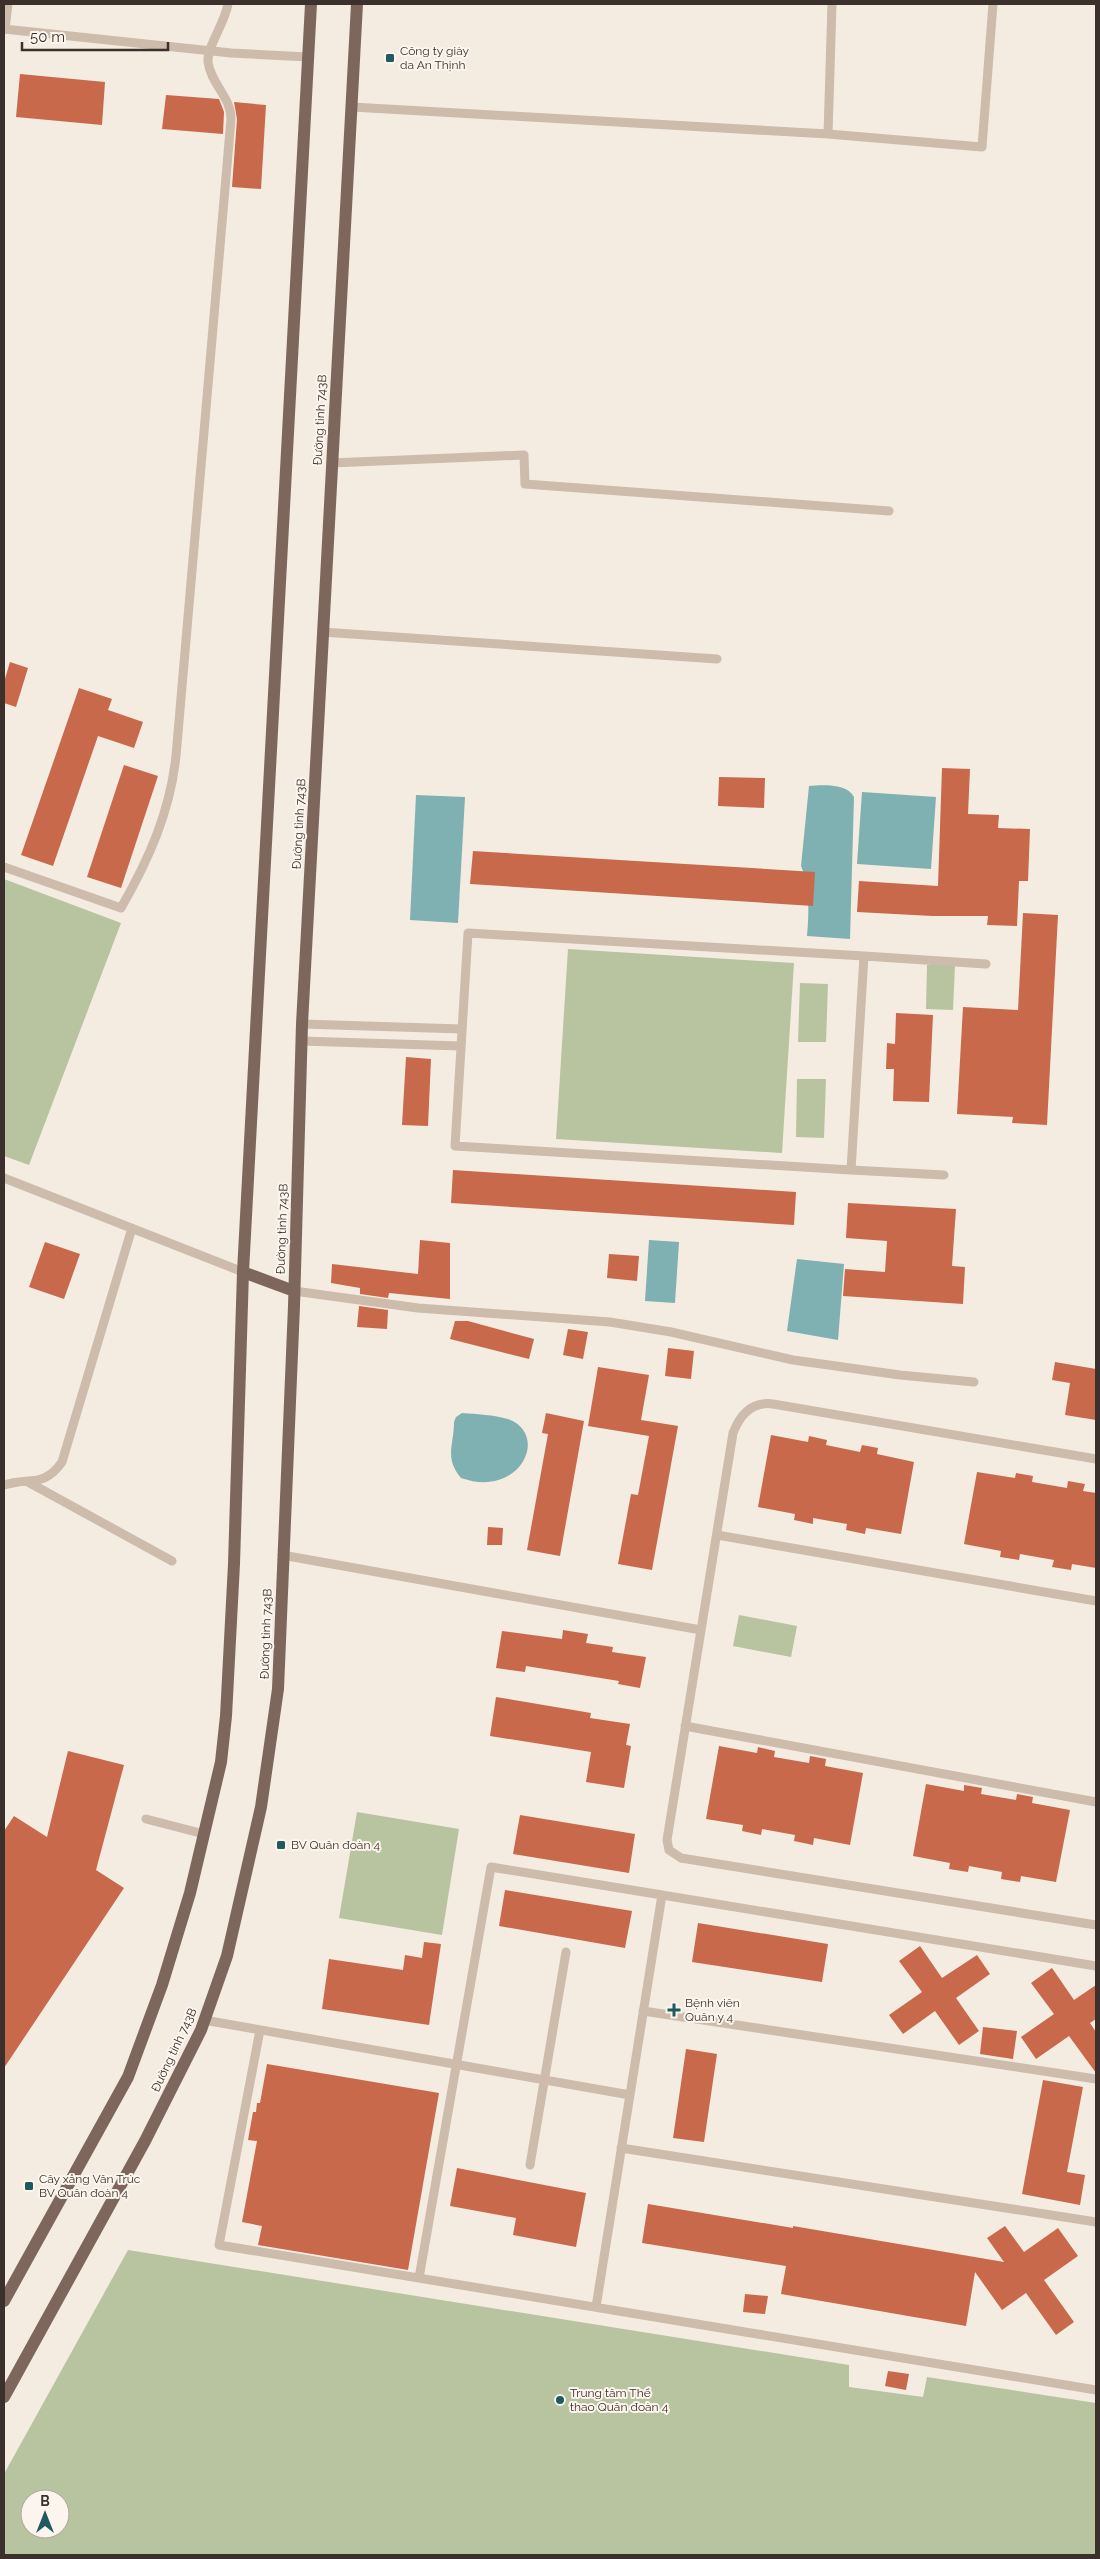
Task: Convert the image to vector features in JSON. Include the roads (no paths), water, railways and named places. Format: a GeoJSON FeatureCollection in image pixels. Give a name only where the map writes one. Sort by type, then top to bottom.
{"type":"FeatureCollection","features":[{"type":"Feature","properties":{"kind":"main road"},"geometry":{"type":"LineString","coordinates":[[4,2301],[128,2077],[162,1984],[190,1894],[221,1762],[226,1716],[234,1564],[243,1272],[311,4]]}},
{"type":"Feature","properties":{"kind":"main road","name":"Đường tỉnh 743B"},"geometry":{"type":"LineString","coordinates":[[4,2397],[145,2141],[204,2020],[227,1956],[262,1807],[278,1689],[294,1291],[301,1041],[357,4]]}},
{"type":"Feature","properties":{"kind":"main road"},"geometry":{"type":"LineString","coordinates":[[243,1272],[294,1291]]}},
{"type":"Feature","properties":{"kind":"lane"},"geometry":{"type":"LineString","coordinates":[[8,4],[5,29],[210,50],[308,57]]}},
{"type":"Feature","properties":{"kind":"lane"},"geometry":{"type":"LineString","coordinates":[[4,867],[121,908],[148,858],[168,806],[176,756],[230,119],[227,101],[212,77],[208,64],[210,50],[221,29],[228,4]]}},
{"type":"Feature","properties":{"kind":"lane"},"geometry":{"type":"LineString","coordinates":[[828,134],[832,4]]}},
{"type":"Feature","properties":{"kind":"lane"},"geometry":{"type":"LineString","coordinates":[[352,107],[828,134],[982,147],[992,4]]}},
{"type":"Feature","properties":{"kind":"lane"},"geometry":{"type":"LineString","coordinates":[[331,463],[524,455],[524,484],[888,511]]}},
{"type":"Feature","properties":{"kind":"lane"},"geometry":{"type":"LineString","coordinates":[[322,632],[717,659]]}},
{"type":"Feature","properties":{"kind":"lane"},"geometry":{"type":"LineString","coordinates":[[944,1175],[455,1146],[468,934],[986,964]]}},
{"type":"Feature","properties":{"kind":"lane"},"geometry":{"type":"LineString","coordinates":[[851,1170],[864,956]]}},
{"type":"Feature","properties":{"kind":"lane"},"geometry":{"type":"LineString","coordinates":[[302,1024],[462,1029]]}},
{"type":"Feature","properties":{"kind":"lane"},"geometry":{"type":"LineString","coordinates":[[301,1041],[461,1046]]}},
{"type":"Feature","properties":{"kind":"lane"},"geometry":{"type":"LineString","coordinates":[[4,1178],[243,1272]]}},
{"type":"Feature","properties":{"kind":"lane"},"geometry":{"type":"LineString","coordinates":[[4,1485],[48,1477],[62,1462],[132,1228]]}},
{"type":"Feature","properties":{"kind":"lane"},"geometry":{"type":"LineString","coordinates":[[294,1291],[418,1308],[610,1322],[671,1332],[793,1360],[900,1375],[974,1382]]}},
{"type":"Feature","properties":{"kind":"lane"},"geometry":{"type":"LineString","coordinates":[[1096,1459],[773,1404],[759,1404],[741,1417],[733,1433],[667,1840],[669,1850],[676,1856],[1096,1925]]}},
{"type":"Feature","properties":{"kind":"lane"},"geometry":{"type":"LineString","coordinates":[[28,1482],[172,1561]]}},
{"type":"Feature","properties":{"kind":"lane"},"geometry":{"type":"LineString","coordinates":[[717,1535],[1096,1601]]}},
{"type":"Feature","properties":{"kind":"lane"},"geometry":{"type":"LineString","coordinates":[[282,1555],[701,1630]]}},
{"type":"Feature","properties":{"kind":"lane"},"geometry":{"type":"LineString","coordinates":[[686,1726],[1096,1802]]}},
{"type":"Feature","properties":{"kind":"lane"},"geometry":{"type":"LineString","coordinates":[[146,1819],[204,1834]]}},
{"type":"Feature","properties":{"kind":"lane"},"geometry":{"type":"LineString","coordinates":[[419,2278],[491,1867],[1096,1966]]}},
{"type":"Feature","properties":{"kind":"lane"},"geometry":{"type":"LineString","coordinates":[[596,2307],[662,1895]]}},
{"type":"Feature","properties":{"kind":"lane"},"geometry":{"type":"LineString","coordinates":[[530,2165],[566,1952]]}},
{"type":"Feature","properties":{"kind":"lane"},"geometry":{"type":"LineString","coordinates":[[643,2011],[1096,2079]]}},
{"type":"Feature","properties":{"kind":"lane"},"geometry":{"type":"LineString","coordinates":[[204,2020],[630,2095]]}},
{"type":"Feature","properties":{"kind":"lane"},"geometry":{"type":"LineString","coordinates":[[260,2030],[219,2245],[1096,2390]]}},
{"type":"Feature","properties":{"kind":"lane"},"geometry":{"type":"LineString","coordinates":[[621,2148],[1096,2222]]}},
{"type":"Feature","properties":{"kind":"water"},"geometry":{"type":"Polygon","coordinates":[[[827,785],[840,787],[851,792],[854,797],[850,939],[807,936],[807,891],[801,866],[809,786],[827,785]]]}},
{"type":"Feature","properties":{"kind":"water"},"geometry":{"type":"Polygon","coordinates":[[[862,792],[936,797],[931,869],[857,864],[862,792]]]}},
{"type":"Feature","properties":{"kind":"water"},"geometry":{"type":"Polygon","coordinates":[[[416,795],[465,797],[458,923],[410,920],[416,795]]]}},
{"type":"Feature","properties":{"kind":"water"},"geometry":{"type":"Polygon","coordinates":[[[649,1240],[679,1242],[675,1303],[645,1301],[649,1240]]]}},
{"type":"Feature","properties":{"kind":"water"},"geometry":{"type":"Polygon","coordinates":[[[797,1259],[844,1264],[838,1340],[787,1331],[797,1259]]]}},
{"type":"Feature","properties":{"kind":"water"},"geometry":{"type":"Polygon","coordinates":[[[462,1413],[508,1419],[520,1427],[527,1438],[527,1450],[523,1462],[513,1473],[500,1480],[482,1482],[461,1478],[453,1464],[451,1451],[454,1422],[456,1417],[462,1413]]]}},
{"type":"Feature","properties":{"kind":"place","name":"Công ty giày da An Thịnh"},"geometry":{"type":"Point","coordinates":[390,58]}},
{"type":"Feature","properties":{"kind":"place","name":"BV Quân đoàn 4"},"geometry":{"type":"Point","coordinates":[281,1845]}},
{"type":"Feature","properties":{"kind":"place","name":"Bệnh viên Quân y 4"},"geometry":{"type":"Point","coordinates":[674,2010]}},
{"type":"Feature","properties":{"kind":"place","name":"Cây xăng Vân Trúc BV Quân đoàn 4"},"geometry":{"type":"Point","coordinates":[29,2186]}},
{"type":"Feature","properties":{"kind":"place","name":"Trung tâm Thể thao Quân đoàn 4"},"geometry":{"type":"Point","coordinates":[560,2400]}}]}
